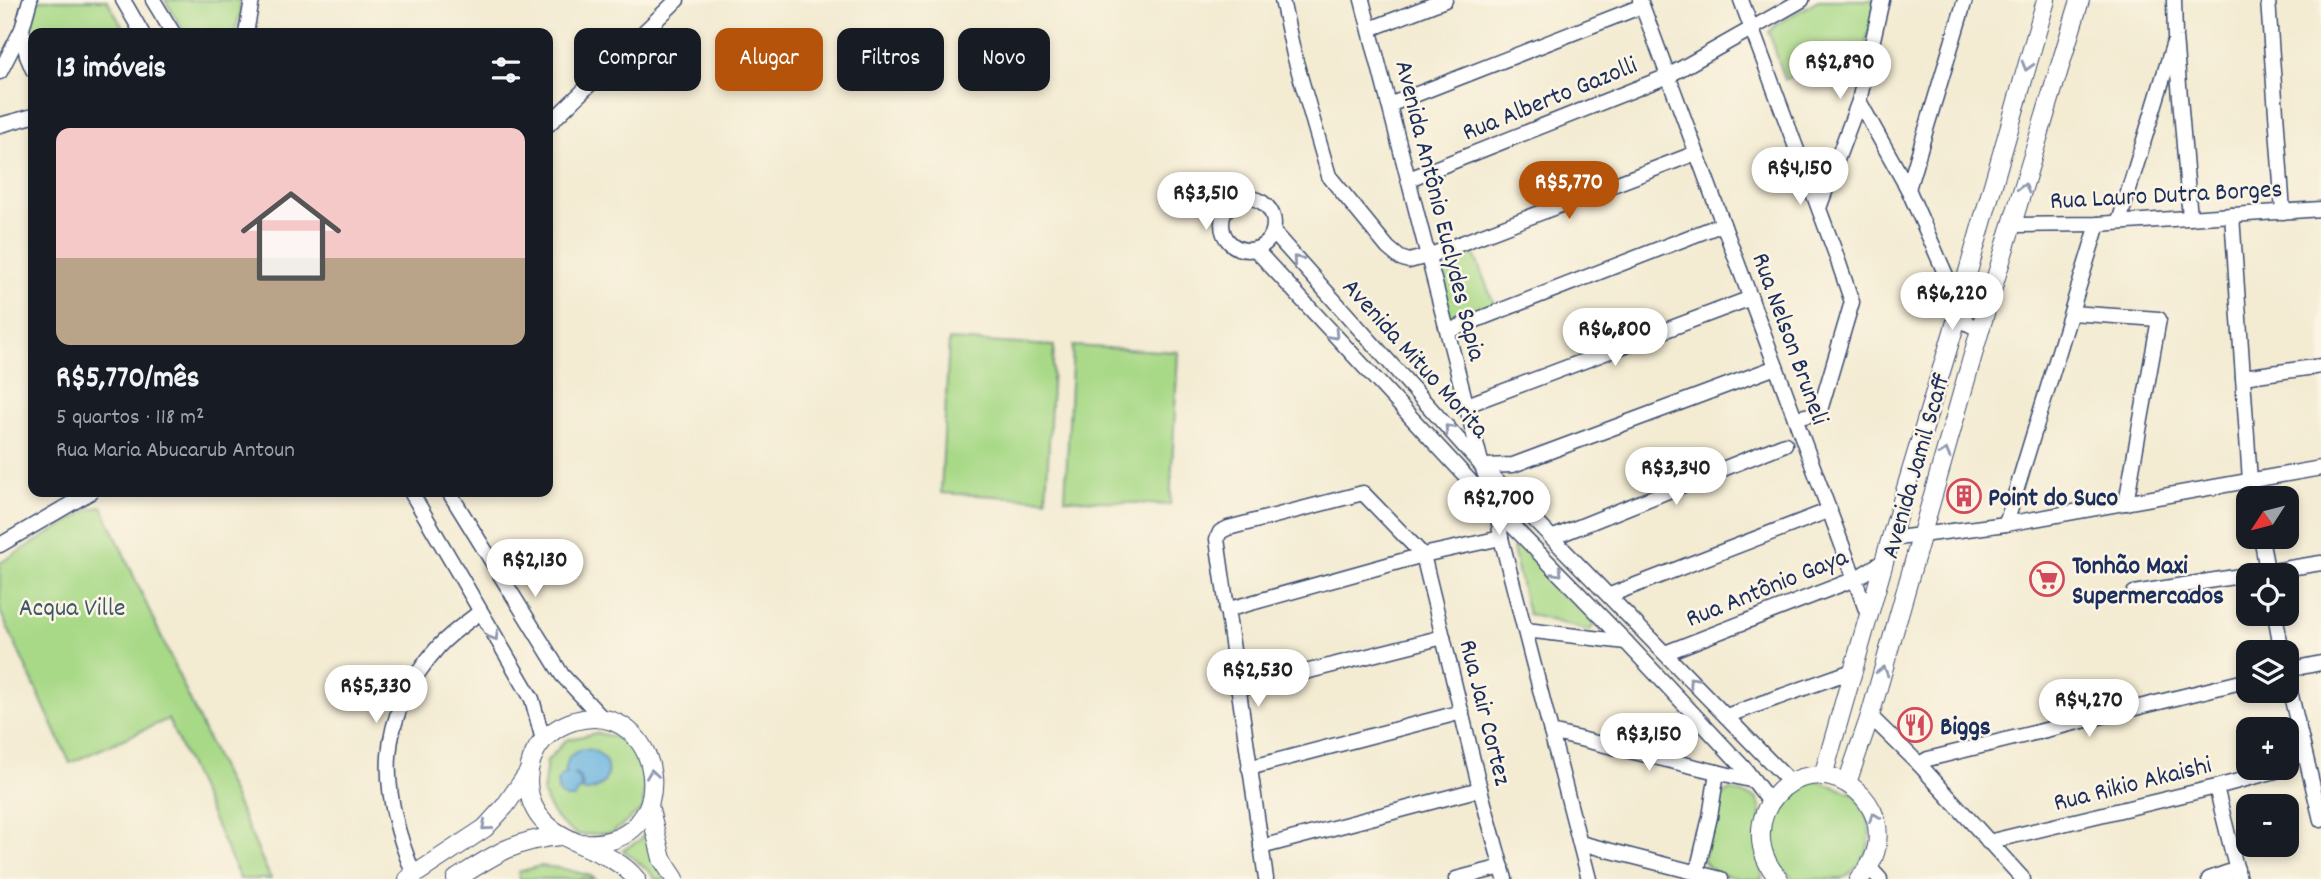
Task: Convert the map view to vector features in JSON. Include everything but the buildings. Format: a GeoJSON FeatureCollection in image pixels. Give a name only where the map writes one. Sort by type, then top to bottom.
{"type":"FeatureCollection","features":[{"type":"Feature","properties":{"kind":"main road","name":"Avenida Jamil Scaff"},"geometry":{"type":"LineString","coordinates":[[1823,776],[1868,615],[1958,316],[1959,303],[2046,0]]}},
{"type":"Feature","properties":{"kind":"main road","name":"Avenida Jamil Scaff"},"geometry":{"type":"LineString","coordinates":[[1847,783],[1870,716],[1980,330],[2080,0]]}},
{"type":"Feature","properties":{"kind":"main road"},"geometry":{"type":"LineString","coordinates":[[579,843],[600,843],[620,837],[637,824],[649,805],[653,788],[652,769],[646,752],[635,737],[621,726],[604,720],[583,719],[565,724],[543,740],[531,761],[528,773],[529,794],[537,813],[561,836],[610,858],[636,879]]}},
{"type":"Feature","properties":{"kind":"main road"},"geometry":{"type":"LineString","coordinates":[[411,877],[485,828],[505,806],[528,773]]}},
{"type":"Feature","properties":{"kind":"main road"},"geometry":{"type":"LineString","coordinates":[[1779,879],[1765,860],[1760,841],[1762,821],[1770,802],[1779,791],[1791,783],[1807,777],[1823,776],[1847,783],[1863,795],[1873,811],[1878,830],[1877,850],[1869,875]]}},
{"type":"Feature","properties":{"kind":"main road"},"geometry":{"type":"LineString","coordinates":[[649,805],[662,859],[675,879]]}},
{"type":"Feature","properties":{"kind":"main road"},"geometry":{"type":"LineString","coordinates":[[456,879],[507,848],[537,838],[561,836]]}},
{"type":"Feature","properties":{"kind":"street"},"geometry":{"type":"LineString","coordinates":[[0,72],[22,29],[30,0]]}},
{"type":"Feature","properties":{"kind":"street"},"geometry":{"type":"LineString","coordinates":[[122,0],[139,28]]}},
{"type":"Feature","properties":{"kind":"street"},"geometry":{"type":"LineString","coordinates":[[153,0],[170,28]]}},
{"type":"Feature","properties":{"kind":"street"},"geometry":{"type":"LineString","coordinates":[[247,28],[252,0]]}},
{"type":"Feature","properties":{"kind":"street"},"geometry":{"type":"LineString","coordinates":[[553,120],[677,0]]}},
{"type":"Feature","properties":{"kind":"street"},"geometry":{"type":"LineString","coordinates":[[1282,0],[1294,55],[1329,176],[1388,248],[1409,261],[1429,256],[1696,153]]}},
{"type":"Feature","properties":{"kind":"street","name":"Avenida Antônio Euclydes Sapia"},"geometry":{"type":"LineString","coordinates":[[1362,0],[1482,466],[1497,510],[1501,538],[1589,879]]}},
{"type":"Feature","properties":{"kind":"street"},"geometry":{"type":"LineString","coordinates":[[1370,29],[1446,0]]}},
{"type":"Feature","properties":{"kind":"street"},"geometry":{"type":"LineString","coordinates":[[1741,0],[1852,302],[1821,407],[1810,415],[1795,418]]}},
{"type":"Feature","properties":{"kind":"street","name":"Rua Alberto Gazolli"},"geometry":{"type":"LineString","coordinates":[[1409,179],[1668,76],[1802,0]]}},
{"type":"Feature","properties":{"kind":"street"},"geometry":{"type":"LineString","coordinates":[[1819,208],[1859,101],[1882,0]]}},
{"type":"Feature","properties":{"kind":"street"},"geometry":{"type":"LineString","coordinates":[[1908,189],[1965,0]]}},
{"type":"Feature","properties":{"kind":"street"},"geometry":{"type":"LineString","coordinates":[[2175,0],[2175,37],[2190,218]]}},
{"type":"Feature","properties":{"kind":"street"},"geometry":{"type":"LineString","coordinates":[[2268,0],[2283,212]]}},
{"type":"Feature","properties":{"kind":"street"},"geometry":{"type":"LineString","coordinates":[[1390,105],[1641,3]]}},
{"type":"Feature","properties":{"kind":"street","name":"Rua Nelson Bruneli"},"geometry":{"type":"LineString","coordinates":[[1641,3],[1868,615]]}},
{"type":"Feature","properties":{"kind":"street"},"geometry":{"type":"LineString","coordinates":[[22,29],[28,58]]}},
{"type":"Feature","properties":{"kind":"street"},"geometry":{"type":"LineString","coordinates":[[2119,222],[2175,37]]}},
{"type":"Feature","properties":{"kind":"street"},"geometry":{"type":"LineString","coordinates":[[1859,101],[1908,189],[1967,323],[1980,330]]}},
{"type":"Feature","properties":{"kind":"street"},"geometry":{"type":"LineString","coordinates":[[0,125],[28,117]]}},
{"type":"Feature","properties":{"kind":"street"},"geometry":{"type":"LineString","coordinates":[[1252,199],[1265,205],[1273,219],[1273,232],[1265,244],[1255,249],[1242,250],[1231,244],[1223,232],[1222,220],[1231,204],[1252,199]]}},
{"type":"Feature","properties":{"kind":"street","name":"Rua Lauro Dutra Borges"},"geometry":{"type":"LineString","coordinates":[[2013,225],[2119,222],[2321,209]]}},
{"type":"Feature","properties":{"kind":"street"},"geometry":{"type":"LineString","coordinates":[[2232,215],[2251,486]]}},
{"type":"Feature","properties":{"kind":"street"},"geometry":{"type":"LineString","coordinates":[[2006,524],[2098,223]]}},
{"type":"Feature","properties":{"kind":"street"},"geometry":{"type":"LineString","coordinates":[[1448,331],[1723,224]]}},
{"type":"Feature","properties":{"kind":"street","name":"Avenida Mituo Morita"},"geometry":{"type":"LineString","coordinates":[[1273,232],[1482,466],[1791,783]]}},
{"type":"Feature","properties":{"kind":"street","name":"Avenida Mituo Morita"},"geometry":{"type":"LineString","coordinates":[[1255,249],[1497,510],[1626,642],[1754,781],[1770,802]]}},
{"type":"Feature","properties":{"kind":"street"},"geometry":{"type":"LineString","coordinates":[[1467,405],[1751,298]]}},
{"type":"Feature","properties":{"kind":"street"},"geometry":{"type":"LineString","coordinates":[[2071,313],[2159,319],[2126,503]]}},
{"type":"Feature","properties":{"kind":"street"},"geometry":{"type":"LineString","coordinates":[[2243,377],[2321,366]]}},
{"type":"Feature","properties":{"kind":"street"},"geometry":{"type":"LineString","coordinates":[[1482,466],[1513,465],[1776,367]]}},
{"type":"Feature","properties":{"kind":"street"},"geometry":{"type":"LineString","coordinates":[[1553,537],[1785,444]]}},
{"type":"Feature","properties":{"kind":"street"},"geometry":{"type":"LineString","coordinates":[[1891,539],[2006,524],[2321,468]]}},
{"type":"Feature","properties":{"kind":"street"},"geometry":{"type":"LineString","coordinates":[[1266,879],[1216,543],[1220,532],[1363,493],[1423,555]]}},
{"type":"Feature","properties":{"kind":"street"},"geometry":{"type":"LineString","coordinates":[[0,545],[82,497]]}},
{"type":"Feature","properties":{"kind":"street"},"geometry":{"type":"LineString","coordinates":[[414,497],[532,699],[543,740]]}},
{"type":"Feature","properties":{"kind":"street"},"geometry":{"type":"LineString","coordinates":[[452,497],[562,676],[604,720]]}},
{"type":"Feature","properties":{"kind":"street"},"geometry":{"type":"LineString","coordinates":[[1610,595],[1830,510]]}},
{"type":"Feature","properties":{"kind":"street"},"geometry":{"type":"LineString","coordinates":[[1226,610],[1423,555],[1501,538]]}},
{"type":"Feature","properties":{"kind":"street","name":"Rua Jair Cortez"},"geometry":{"type":"LineString","coordinates":[[1423,555],[1480,789],[1504,873]]}},
{"type":"Feature","properties":{"kind":"street","name":"Rua Antônio Gaya"},"geometry":{"type":"LineString","coordinates":[[1665,653],[1855,579],[1884,561]]}},
{"type":"Feature","properties":{"kind":"street"},"geometry":{"type":"LineString","coordinates":[[2299,568],[2321,563]]}},
{"type":"Feature","properties":{"kind":"street"},"geometry":{"type":"LineString","coordinates":[[2134,593],[2236,579]]}},
{"type":"Feature","properties":{"kind":"street"},"geometry":{"type":"LineString","coordinates":[[411,877],[393,811],[388,775],[388,751],[395,717],[408,686],[423,665],[441,644],[480,612]]}},
{"type":"Feature","properties":{"kind":"street"},"geometry":{"type":"LineString","coordinates":[[1526,630],[1626,642]]}},
{"type":"Feature","properties":{"kind":"street"},"geometry":{"type":"LineString","coordinates":[[1238,689],[1443,637]]}},
{"type":"Feature","properties":{"kind":"street"},"geometry":{"type":"LineString","coordinates":[[2299,668],[2321,663]]}},
{"type":"Feature","properties":{"kind":"street"},"geometry":{"type":"LineString","coordinates":[[1726,716],[1852,671]]}},
{"type":"Feature","properties":{"kind":"street"},"geometry":{"type":"LineString","coordinates":[[1919,764],[2236,683]]}},
{"type":"Feature","properties":{"kind":"street"},"geometry":{"type":"LineString","coordinates":[[2292,703],[2306,763],[2319,801],[2321,820]]}},
{"type":"Feature","properties":{"kind":"street"},"geometry":{"type":"LineString","coordinates":[[1249,768],[1462,712]]}},
{"type":"Feature","properties":{"kind":"street"},"geometry":{"type":"LineString","coordinates":[[1870,716],[1919,764],[2023,879]]}},
{"type":"Feature","properties":{"kind":"street"},"geometry":{"type":"LineString","coordinates":[[1551,732],[1754,781]]}},
{"type":"Feature","properties":{"kind":"street","name":"Rua Rikio Akaishi"},"geometry":{"type":"LineString","coordinates":[[2299,765],[2306,763]]}},
{"type":"Feature","properties":{"kind":"street"},"geometry":{"type":"LineString","coordinates":[[1697,872],[1717,772]]}},
{"type":"Feature","properties":{"kind":"street","name":"Rua Rikio Akaishi"},"geometry":{"type":"LineString","coordinates":[[1989,842],[2245,780]]}},
{"type":"Feature","properties":{"kind":"street"},"geometry":{"type":"LineString","coordinates":[[2208,879],[2238,874],[2217,788]]}},
{"type":"Feature","properties":{"kind":"street"},"geometry":{"type":"LineString","coordinates":[[1261,847],[1480,789]]}},
{"type":"Feature","properties":{"kind":"street"},"geometry":{"type":"LineString","coordinates":[[1580,843],[1721,879]]}},
{"type":"Feature","properties":{"kind":"street"},"geometry":{"type":"LineString","coordinates":[[1456,879],[1504,873]]}},
{"type":"Feature","properties":{"kind":"green space"},"geometry":{"type":"Polygon","coordinates":[[[35,0],[107,0],[123,28],[29,28],[35,0]]]}},
{"type":"Feature","properties":{"kind":"green space"},"geometry":{"type":"Polygon","coordinates":[[[165,0],[240,0],[240,15],[236,28],[182,28],[165,0]]]}},
{"type":"Feature","properties":{"kind":"green space"},"geometry":{"type":"Polygon","coordinates":[[[1818,0],[1877,0],[1855,85],[1814,67],[1785,80],[1769,32],[1818,0]]]}},
{"type":"Feature","properties":{"kind":"green space"},"geometry":{"type":"Polygon","coordinates":[[[1471,246],[1494,304],[1451,319],[1433,260],[1471,246]]]}},
{"type":"Feature","properties":{"kind":"green space"},"geometry":{"type":"Polygon","coordinates":[[[949,340],[1054,346],[1046,499],[941,493],[949,340]]]}},
{"type":"Feature","properties":{"kind":"green space"},"geometry":{"type":"Polygon","coordinates":[[[1073,346],[1178,352],[1170,505],[1065,499],[1073,346]]]}},
{"type":"Feature","properties":{"kind":"green space","name":"Acqua Ville"},"geometry":{"type":"Polygon","coordinates":[[[102,506],[271,879],[240,879],[168,719],[70,763],[0,611],[0,563],[87,511],[102,506]]]}},
{"type":"Feature","properties":{"kind":"green space"},"geometry":{"type":"Polygon","coordinates":[[[1522,544],[1594,619],[1594,625],[1589,631],[1528,614],[1513,549],[1522,544]]]}},
{"type":"Feature","properties":{"kind":"green space"},"geometry":{"type":"Polygon","coordinates":[[[596,733],[625,742],[634,749],[642,768],[643,809],[612,833],[579,835],[558,820],[543,794],[547,761],[566,740],[596,733]]]}},
{"type":"Feature","properties":{"kind":"green space"},"geometry":{"type":"Polygon","coordinates":[[[1812,779],[1855,794],[1869,821],[1867,851],[1859,865],[1841,879],[1795,879],[1780,869],[1771,857],[1765,829],[1774,801],[1812,779]]]}},
{"type":"Feature","properties":{"kind":"green space"},"geometry":{"type":"Polygon","coordinates":[[[1730,790],[1756,798],[1761,808],[1762,879],[1721,874],[1703,859],[1720,797],[1730,790]]]}},
{"type":"Feature","properties":{"kind":"green space"},"geometry":{"type":"Polygon","coordinates":[[[646,831],[666,879],[655,879],[623,850],[640,840],[646,831]]]}},
{"type":"Feature","properties":{"kind":"green space"},"geometry":{"type":"Polygon","coordinates":[[[540,866],[560,868],[595,879],[520,879],[518,872],[540,866]]]}},
{"type":"Feature","properties":{"kind":"water"},"geometry":{"type":"Polygon","coordinates":[[[581,749],[592,750],[600,755],[605,762],[606,778],[593,790],[582,791],[581,780],[573,773],[580,780],[581,788],[574,798],[566,798],[559,794],[557,782],[561,776],[568,773],[565,771],[569,757],[581,749]]]}},
{"type":"Feature","properties":{"kind":"place","name":"Point do Suco"},"geometry":{"type":"Point","coordinates":[1964,496]}},
{"type":"Feature","properties":{"kind":"place","name":"Tonhão Maxi Supermercados"},"geometry":{"type":"Point","coordinates":[2047,579]}},
{"type":"Feature","properties":{"kind":"place","name":"Biggs"},"geometry":{"type":"Point","coordinates":[1915,725]}}]}
